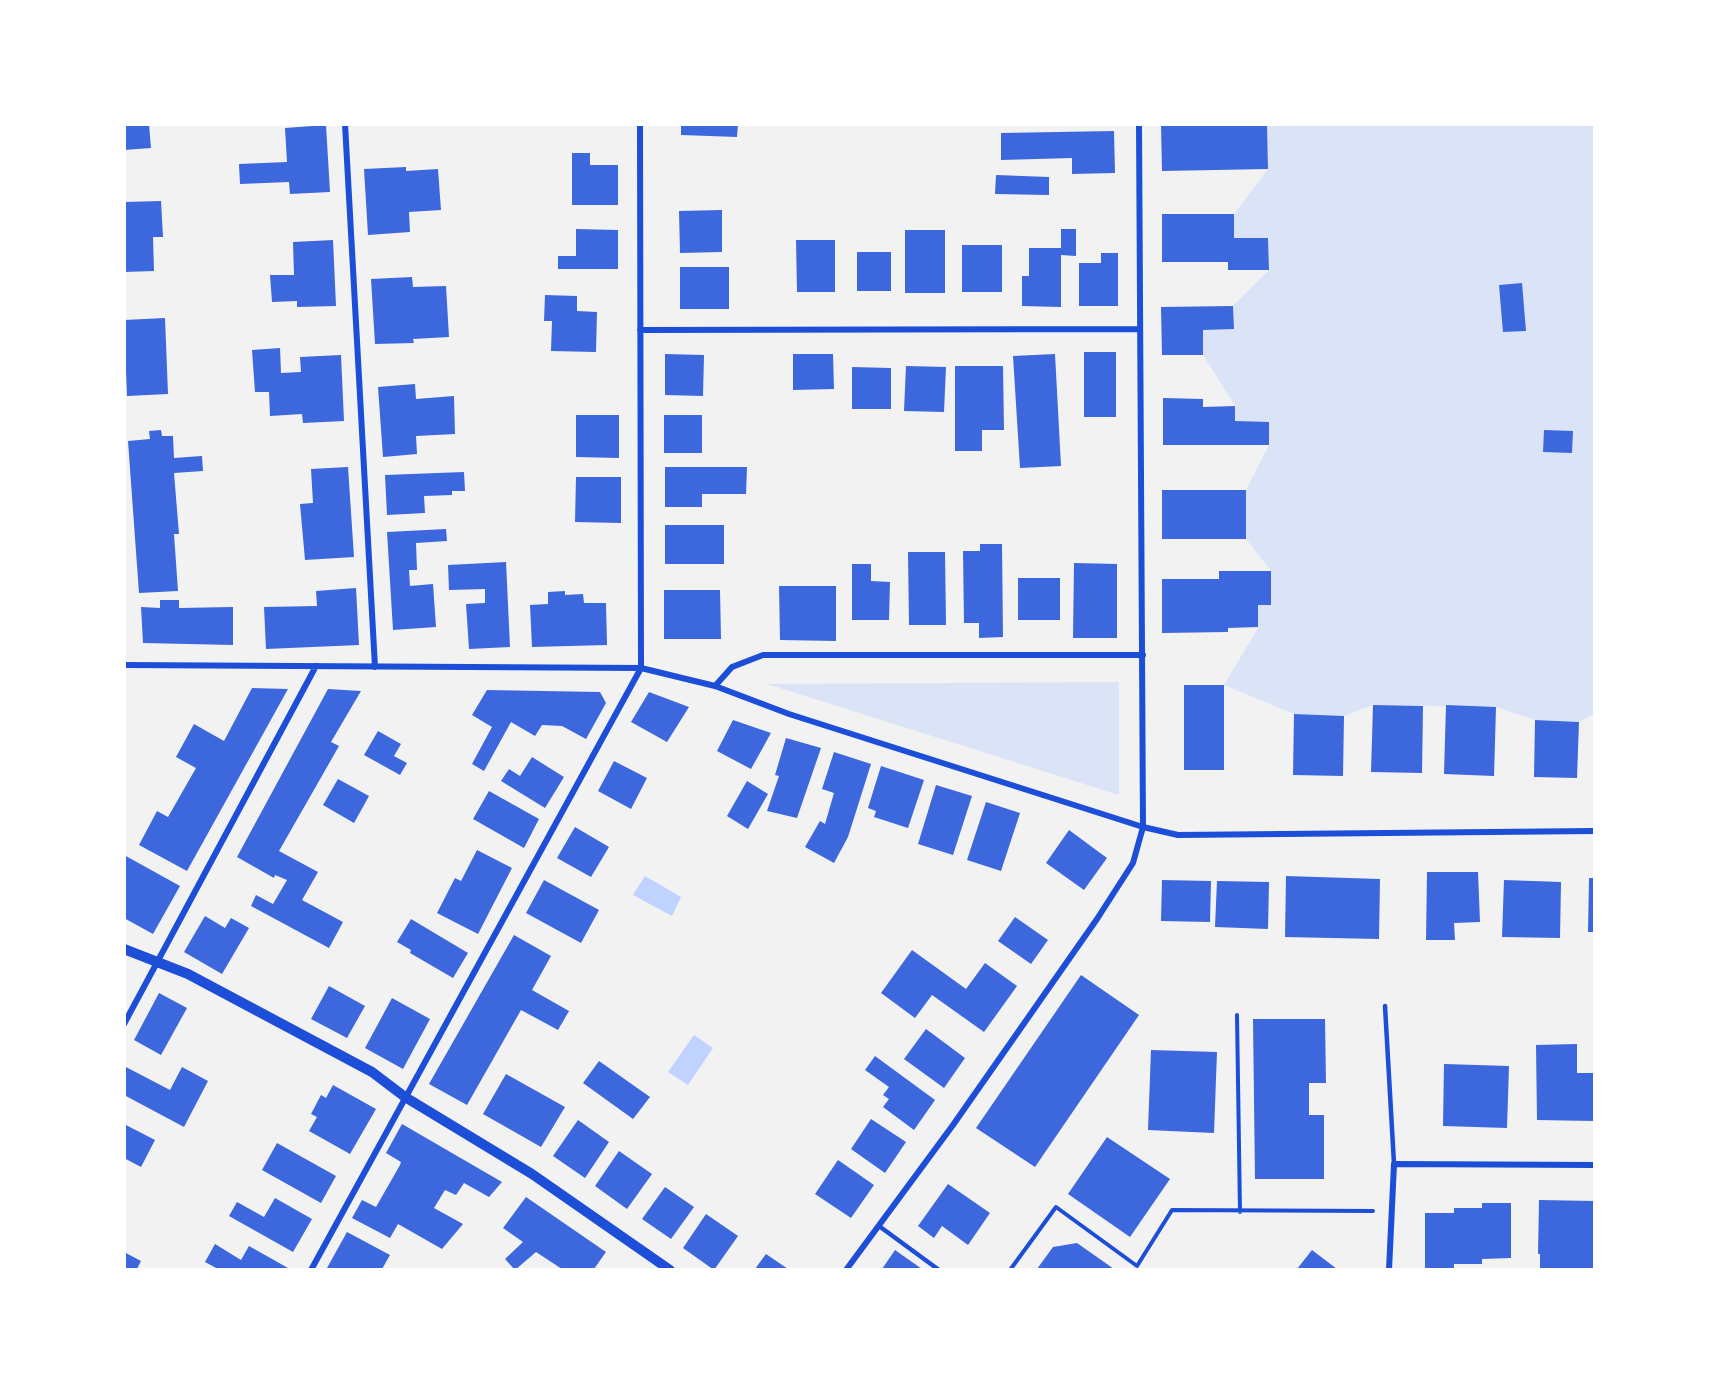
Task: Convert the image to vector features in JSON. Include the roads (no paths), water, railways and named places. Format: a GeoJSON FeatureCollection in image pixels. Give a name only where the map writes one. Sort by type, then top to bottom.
{"type":"FeatureCollection","features":[{"type":"Feature","properties":{"kind":"street"},"geometry":{"type":"LineString","coordinates":[[345,124],[375,667]]}},
{"type":"Feature","properties":{"kind":"street"},"geometry":{"type":"LineString","coordinates":[[311,1269],[641,668],[640,124]]}},
{"type":"Feature","properties":{"kind":"street"},"geometry":{"type":"LineString","coordinates":[[846,1269],[953,1125],[1097,919],[1132,862],[1143,827],[1139,124]]}},
{"type":"Feature","properties":{"kind":"street"},"geometry":{"type":"LineString","coordinates":[[640,330],[1139,329]]}},
{"type":"Feature","properties":{"kind":"street"},"geometry":{"type":"LineString","coordinates":[[715,686],[732,667],[763,655],[1143,655]]}},
{"type":"Feature","properties":{"kind":"street"},"geometry":{"type":"LineString","coordinates":[[124,665],[641,668],[715,686],[789,714],[1143,827],[1178,835],[1594,831]]}},
{"type":"Feature","properties":{"kind":"street"},"geometry":{"type":"LineString","coordinates":[[124,1024],[316,666]]}},
{"type":"Feature","properties":{"kind":"street"},"geometry":{"type":"LineString","coordinates":[[124,949],[188,974],[372,1072],[405,1097],[532,1174],[670,1269]]}},
{"type":"Feature","properties":{"kind":"street"},"geometry":{"type":"LineString","coordinates":[[1389,1269],[1394,1164],[1594,1165]]}},
{"type":"Feature","properties":{"kind":"lane"},"geometry":{"type":"LineString","coordinates":[[1385,1006],[1394,1164]]}},
{"type":"Feature","properties":{"kind":"lane"},"geometry":{"type":"LineString","coordinates":[[879,1226],[939,1269]]}},
{"type":"Feature","properties":{"kind":"water"},"geometry":{"type":"Polygon","coordinates":[[[645,876],[681,897],[672,916],[633,895],[645,876]]]}},
{"type":"Feature","properties":{"kind":"water"},"geometry":{"type":"Polygon","coordinates":[[[694,1035],[713,1048],[688,1085],[668,1072],[694,1035]]]}}]}
